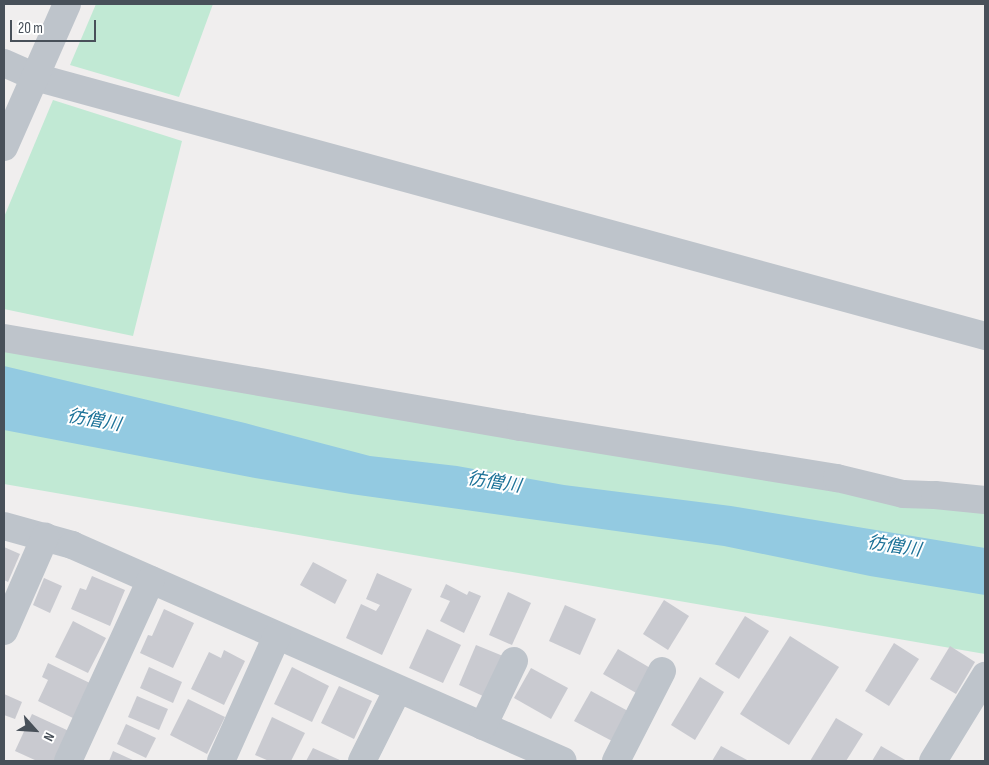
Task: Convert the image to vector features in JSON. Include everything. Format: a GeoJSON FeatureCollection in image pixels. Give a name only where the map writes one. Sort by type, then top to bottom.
{"type":"FeatureCollection","features":[{"type":"Feature","properties":{"kind":"street"},"geometry":{"type":"LineString","coordinates":[[4,147],[68,4]]}},
{"type":"Feature","properties":{"kind":"street"},"geometry":{"type":"LineString","coordinates":[[4,63],[35,77],[985,336]]}},
{"type":"Feature","properties":{"kind":"street"},"geometry":{"type":"LineString","coordinates":[[4,338],[521,427],[830,477],[903,494],[934,494],[985,500]]}},
{"type":"Feature","properties":{"kind":"street"},"geometry":{"type":"LineString","coordinates":[[4,526],[72,545],[563,761]]}},
{"type":"Feature","properties":{"kind":"street"},"geometry":{"type":"LineString","coordinates":[[4,631],[44,537]]}},
{"type":"Feature","properties":{"kind":"street"},"geometry":{"type":"LineString","coordinates":[[68,761],[151,580]]}},
{"type":"Feature","properties":{"kind":"street"},"geometry":{"type":"LineString","coordinates":[[221,761],[277,636]]}},
{"type":"Feature","properties":{"kind":"street"},"geometry":{"type":"LineString","coordinates":[[483,726],[514,661]]}},
{"type":"Feature","properties":{"kind":"street"},"geometry":{"type":"LineString","coordinates":[[616,761],[662,671]]}},
{"type":"Feature","properties":{"kind":"street"},"geometry":{"type":"LineString","coordinates":[[933,761],[985,676]]}},
{"type":"Feature","properties":{"kind":"street"},"geometry":{"type":"LineString","coordinates":[[362,761],[398,689]]}},
{"type":"Feature","properties":{"kind":"green space"},"geometry":{"type":"Polygon","coordinates":[[[96,4],[213,4],[179,97],[70,65],[96,4]]]}},
{"type":"Feature","properties":{"kind":"green space"},"geometry":{"type":"Polygon","coordinates":[[[53,100],[182,141],[133,336],[4,309],[4,217],[53,100]]]}},
{"type":"Feature","properties":{"kind":"green space"},"geometry":{"type":"Polygon","coordinates":[[[4,338],[985,511],[985,654],[4,484],[4,338]]]}},
{"type":"Feature","properties":{"kind":"water","name":"彷僧川"},"geometry":{"type":"Polygon","coordinates":[[[4,366],[245,423],[370,456],[457,466],[564,485],[731,506],[985,548],[985,595],[870,576],[724,546],[351,494],[255,478],[4,430],[4,366]]]}},
{"type":"Feature","properties":{"kind":"building"},"geometry":{"type":"Polygon","coordinates":[[[4,547],[20,554],[8,582],[4,580],[4,547]]]}},
{"type":"Feature","properties":{"kind":"building"},"geometry":{"type":"Polygon","coordinates":[[[313,562],[347,580],[335,604],[300,585],[313,562]]]}},
{"type":"Feature","properties":{"kind":"building"},"geometry":{"type":"Polygon","coordinates":[[[377,573],[412,589],[382,655],[346,638],[361,604],[376,611],[380,605],[366,599],[377,573]]]}},
{"type":"Feature","properties":{"kind":"building"},"geometry":{"type":"Polygon","coordinates":[[[92,576],[125,590],[110,626],[71,609],[80,588],[86,590],[92,576]]]}},
{"type":"Feature","properties":{"kind":"building"},"geometry":{"type":"Polygon","coordinates":[[[44,578],[62,586],[50,613],[33,605],[44,578]]]}},
{"type":"Feature","properties":{"kind":"building"},"geometry":{"type":"Polygon","coordinates":[[[446,584],[467,595],[469,591],[481,596],[464,633],[440,621],[450,601],[440,597],[446,584]]]}},
{"type":"Feature","properties":{"kind":"building"},"geometry":{"type":"Polygon","coordinates":[[[508,592],[531,603],[512,645],[489,635],[508,592]]]}},
{"type":"Feature","properties":{"kind":"building"},"geometry":{"type":"Polygon","coordinates":[[[664,600],[689,616],[668,650],[643,634],[664,600]]]}},
{"type":"Feature","properties":{"kind":"building"},"geometry":{"type":"Polygon","coordinates":[[[565,605],[596,619],[580,655],[549,641],[565,605]]]}},
{"type":"Feature","properties":{"kind":"building"},"geometry":{"type":"Polygon","coordinates":[[[164,609],[194,623],[173,668],[140,653],[148,635],[152,636],[164,609]]]}},
{"type":"Feature","properties":{"kind":"building"},"geometry":{"type":"Polygon","coordinates":[[[745,616],[769,631],[739,679],[715,664],[745,616]]]}},
{"type":"Feature","properties":{"kind":"building"},"geometry":{"type":"Polygon","coordinates":[[[73,621],[106,638],[88,673],[55,657],[73,621]]]}},
{"type":"Feature","properties":{"kind":"building"},"geometry":{"type":"Polygon","coordinates":[[[427,629],[461,645],[443,683],[409,668],[427,629]]]}},
{"type":"Feature","properties":{"kind":"building"},"geometry":{"type":"Polygon","coordinates":[[[790,636],[839,667],[789,745],[740,714],[790,636]]]}},
{"type":"Feature","properties":{"kind":"building"},"geometry":{"type":"Polygon","coordinates":[[[894,643],[919,659],[889,706],[865,691],[894,643]]]}},
{"type":"Feature","properties":{"kind":"building"},"geometry":{"type":"Polygon","coordinates":[[[476,645],[503,656],[485,697],[459,685],[476,645]]]}},
{"type":"Feature","properties":{"kind":"building"},"geometry":{"type":"Polygon","coordinates":[[[950,646],[975,662],[956,694],[930,679],[950,646]]]}},
{"type":"Feature","properties":{"kind":"building"},"geometry":{"type":"Polygon","coordinates":[[[618,649],[652,669],[638,694],[603,674],[618,649]]]}},
{"type":"Feature","properties":{"kind":"building"},"geometry":{"type":"Polygon","coordinates":[[[224,650],[245,661],[224,705],[191,689],[209,652],[221,658],[224,650]]]}},
{"type":"Feature","properties":{"kind":"building"},"geometry":{"type":"Polygon","coordinates":[[[48,663],[92,684],[75,719],[38,701],[48,680],[42,677],[48,663]]]}},
{"type":"Feature","properties":{"kind":"building"},"geometry":{"type":"Polygon","coordinates":[[[149,667],[182,682],[173,703],[140,688],[149,667]]]}},
{"type":"Feature","properties":{"kind":"building"},"geometry":{"type":"Polygon","coordinates":[[[292,667],[329,686],[312,722],[274,704],[292,667]]]}},
{"type":"Feature","properties":{"kind":"building"},"geometry":{"type":"Polygon","coordinates":[[[531,668],[568,688],[551,719],[514,698],[531,668]]]}},
{"type":"Feature","properties":{"kind":"building"},"geometry":{"type":"Polygon","coordinates":[[[700,677],[724,692],[695,740],[671,725],[700,677]]]}},
{"type":"Feature","properties":{"kind":"building"},"geometry":{"type":"Polygon","coordinates":[[[339,686],[372,701],[354,739],[321,723],[339,686]]]}},
{"type":"Feature","properties":{"kind":"building"},"geometry":{"type":"Polygon","coordinates":[[[591,691],[628,711],[612,741],[574,721],[591,691]]]}},
{"type":"Feature","properties":{"kind":"building"},"geometry":{"type":"Polygon","coordinates":[[[4,694],[22,702],[15,719],[4,715],[4,694]]]}},
{"type":"Feature","properties":{"kind":"building"},"geometry":{"type":"Polygon","coordinates":[[[137,696],[168,709],[159,730],[128,717],[137,696]]]}},
{"type":"Feature","properties":{"kind":"building"},"geometry":{"type":"Polygon","coordinates":[[[188,699],[225,717],[207,754],[170,735],[188,699]]]}},
{"type":"Feature","properties":{"kind":"building"},"geometry":{"type":"Polygon","coordinates":[[[32,714],[69,731],[55,761],[37,761],[15,751],[32,714]]]}},
{"type":"Feature","properties":{"kind":"building"},"geometry":{"type":"Polygon","coordinates":[[[272,717],[305,733],[291,761],[269,761],[255,755],[272,717]]]}},
{"type":"Feature","properties":{"kind":"building"},"geometry":{"type":"Polygon","coordinates":[[[836,718],[863,734],[846,761],[810,761],[836,718]]]}},
{"type":"Feature","properties":{"kind":"building"},"geometry":{"type":"Polygon","coordinates":[[[126,724],[156,738],[146,758],[117,744],[126,724]]]}},
{"type":"Feature","properties":{"kind":"building"},"geometry":{"type":"Polygon","coordinates":[[[721,746],[749,761],[712,761],[721,746]]]}},
{"type":"Feature","properties":{"kind":"building"},"geometry":{"type":"Polygon","coordinates":[[[881,746],[907,761],[872,761],[881,746]]]}},
{"type":"Feature","properties":{"kind":"building"},"geometry":{"type":"Polygon","coordinates":[[[313,748],[342,761],[306,761],[313,748]]]}},
{"type":"Feature","properties":{"kind":"building"},"geometry":{"type":"Polygon","coordinates":[[[113,751],[135,761],[109,761],[113,751]]]}}]}
